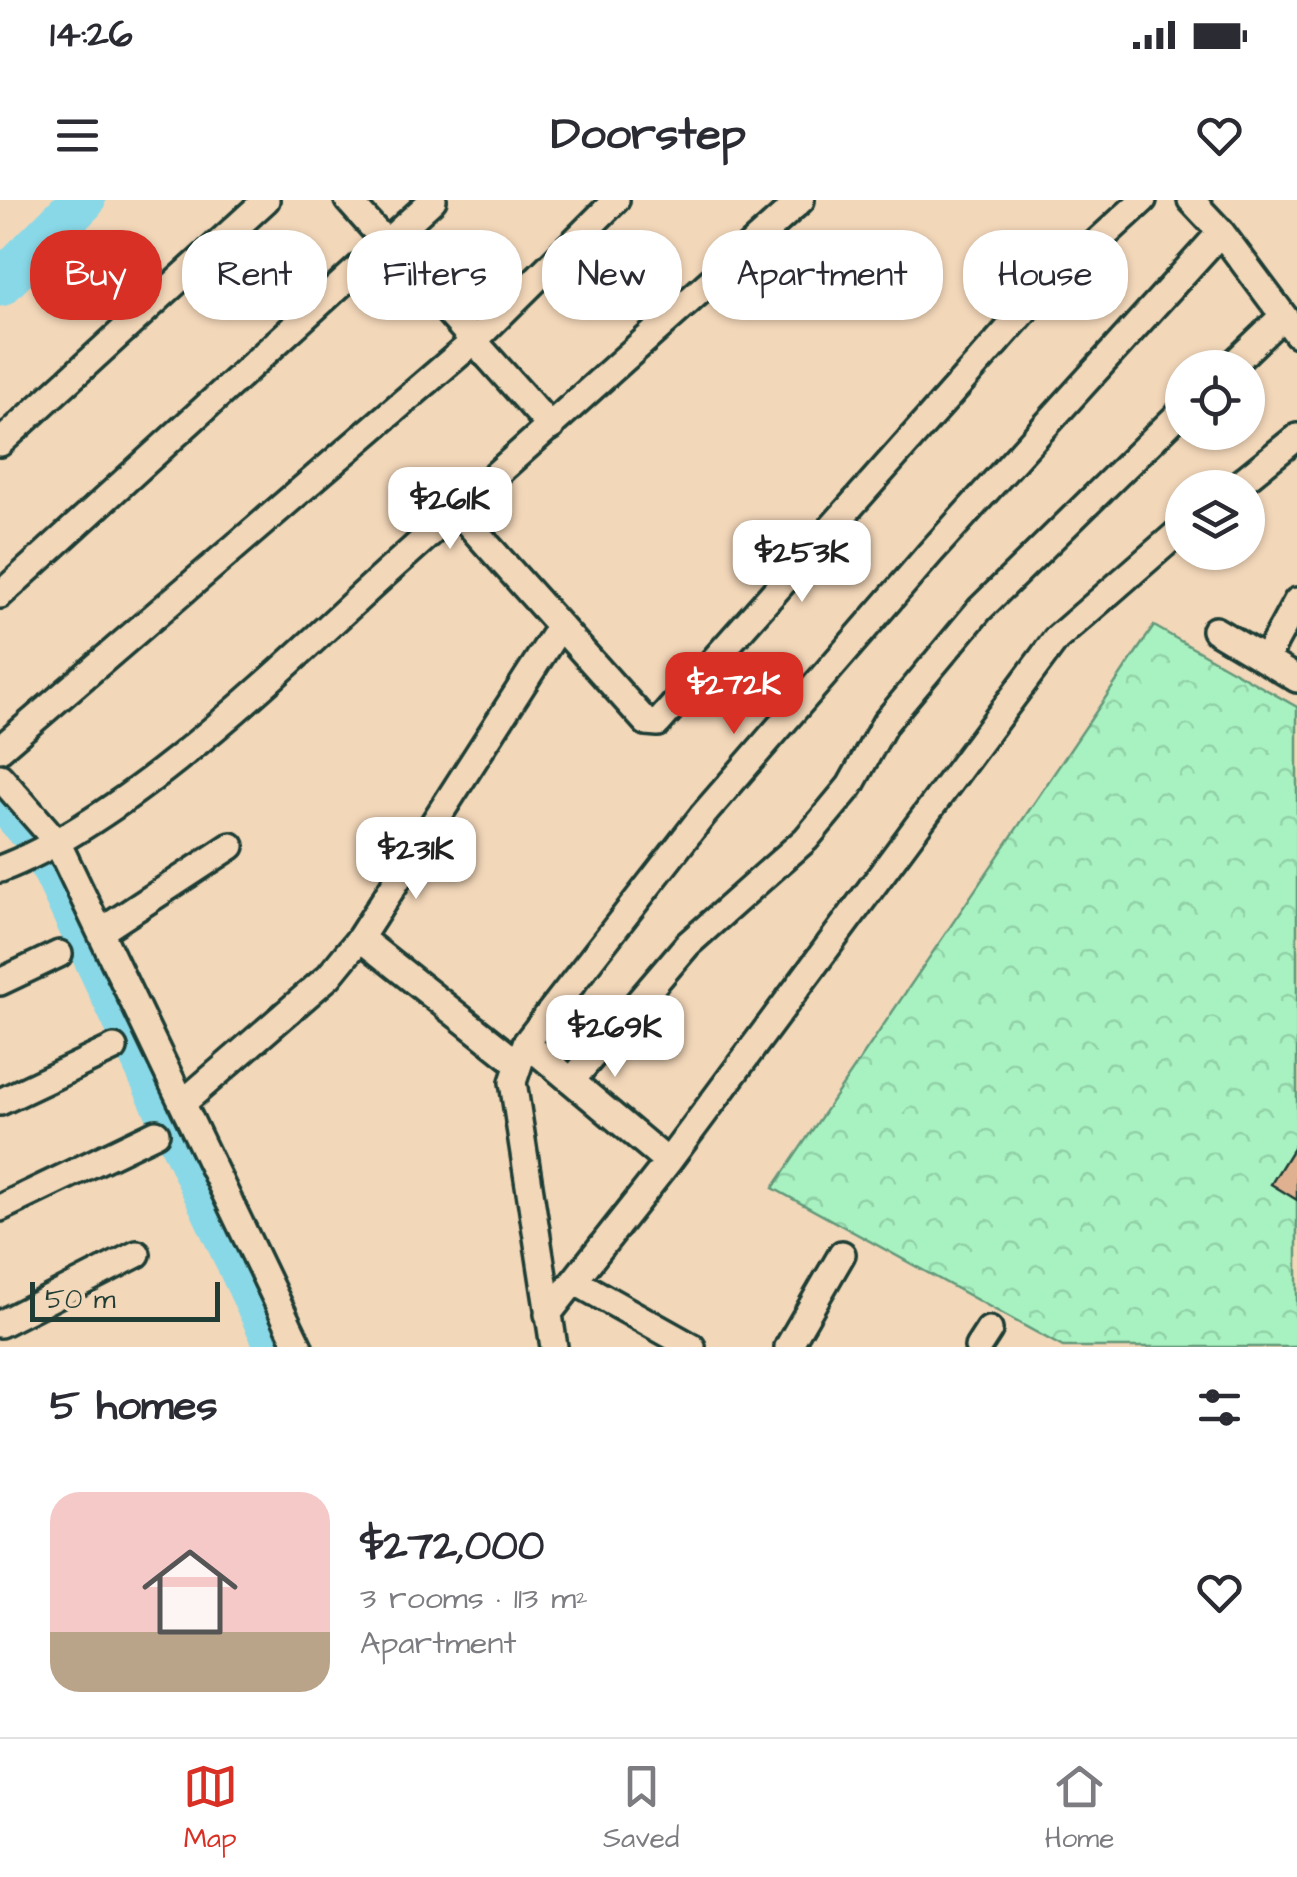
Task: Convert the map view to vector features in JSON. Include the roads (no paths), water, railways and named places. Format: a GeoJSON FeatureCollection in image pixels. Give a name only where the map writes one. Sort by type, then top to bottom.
{"type":"FeatureCollection","features":[{"type":"Feature","properties":{"kind":"street"},"geometry":{"type":"LineString","coordinates":[[0,443],[266,200]]}},
{"type":"Feature","properties":{"kind":"street"},"geometry":{"type":"LineString","coordinates":[[348,200],[375,230]]}},
{"type":"Feature","properties":{"kind":"street"},"geometry":{"type":"LineString","coordinates":[[401,230],[432,200]]}},
{"type":"Feature","properties":{"kind":"street"},"geometry":{"type":"LineString","coordinates":[[0,749],[472,342],[616,200]]}},
{"type":"Feature","properties":{"kind":"street"},"geometry":{"type":"LineString","coordinates":[[0,869],[48,848],[157,773],[801,200]]}},
{"type":"Feature","properties":{"kind":"street"},"geometry":{"type":"LineString","coordinates":[[456,510],[646,722],[658,723],[1034,300],[1143,200]]}},
{"type":"Feature","properties":{"kind":"street"},"geometry":{"type":"LineString","coordinates":[[1191,200],[1221,232],[1290,325],[1254,350]]}},
{"type":"Feature","properties":{"kind":"street"},"geometry":{"type":"LineString","coordinates":[[554,1347],[513,1082],[521,1053],[703,815],[931,552],[1221,232]]}},
{"type":"Feature","properties":{"kind":"street"},"geometry":{"type":"LineString","coordinates":[[0,595],[347,279]]}},
{"type":"Feature","properties":{"kind":"street"},"geometry":{"type":"LineString","coordinates":[[453,320],[550,426]]}},
{"type":"Feature","properties":{"kind":"street"},"geometry":{"type":"LineString","coordinates":[[572,1080],[688,944],[806,838],[850,786],[886,722],[980,609],[1165,428]]}},
{"type":"Feature","properties":{"kind":"street"},"geometry":{"type":"LineString","coordinates":[[1256,470],[1297,437]]}},
{"type":"Feature","properties":{"kind":"street"},"geometry":{"type":"LineString","coordinates":[[548,1314],[668,1162],[1056,639],[1165,544]]}},
{"type":"Feature","properties":{"kind":"street"},"geometry":{"type":"LineString","coordinates":[[1265,660],[1297,601]]}},
{"type":"Feature","properties":{"kind":"street"},"geometry":{"type":"LineString","coordinates":[[184,1102],[329,976],[360,938],[560,626]]}},
{"type":"Feature","properties":{"kind":"street"},"geometry":{"type":"LineString","coordinates":[[1215,630],[1297,679]]}},
{"type":"Feature","properties":{"kind":"street"},"geometry":{"type":"LineString","coordinates":[[0,777],[103,930],[299,1347]]}},
{"type":"Feature","properties":{"kind":"street"},"geometry":{"type":"LineString","coordinates":[[103,930],[231,846]]}},
{"type":"Feature","properties":{"kind":"street"},"geometry":{"type":"LineString","coordinates":[[360,938],[521,1053],[572,1080],[668,1162]]}},
{"type":"Feature","properties":{"kind":"street"},"geometry":{"type":"LineString","coordinates":[[0,982],[58,954]]}},
{"type":"Feature","properties":{"kind":"street"},"geometry":{"type":"LineString","coordinates":[[0,1102],[114,1048]]}},
{"type":"Feature","properties":{"kind":"street"},"geometry":{"type":"LineString","coordinates":[[0,1208],[156,1133]]}},
{"type":"Feature","properties":{"kind":"street"},"geometry":{"type":"LineString","coordinates":[[0,1324],[137,1254]]}},
{"type":"Feature","properties":{"kind":"street"},"geometry":{"type":"LineString","coordinates":[[788,1347],[842,1254]]}},
{"type":"Feature","properties":{"kind":"street"},"geometry":{"type":"LineString","coordinates":[[574,1281],[692,1347]]}},
{"type":"Feature","properties":{"kind":"waterway"},"geometry":{"type":"LineString","coordinates":[[0,284],[83,200]]}},
{"type":"Feature","properties":{"kind":"waterway"},"geometry":{"type":"LineString","coordinates":[[0,796],[32,832],[56,873],[278,1347]]}}]}
